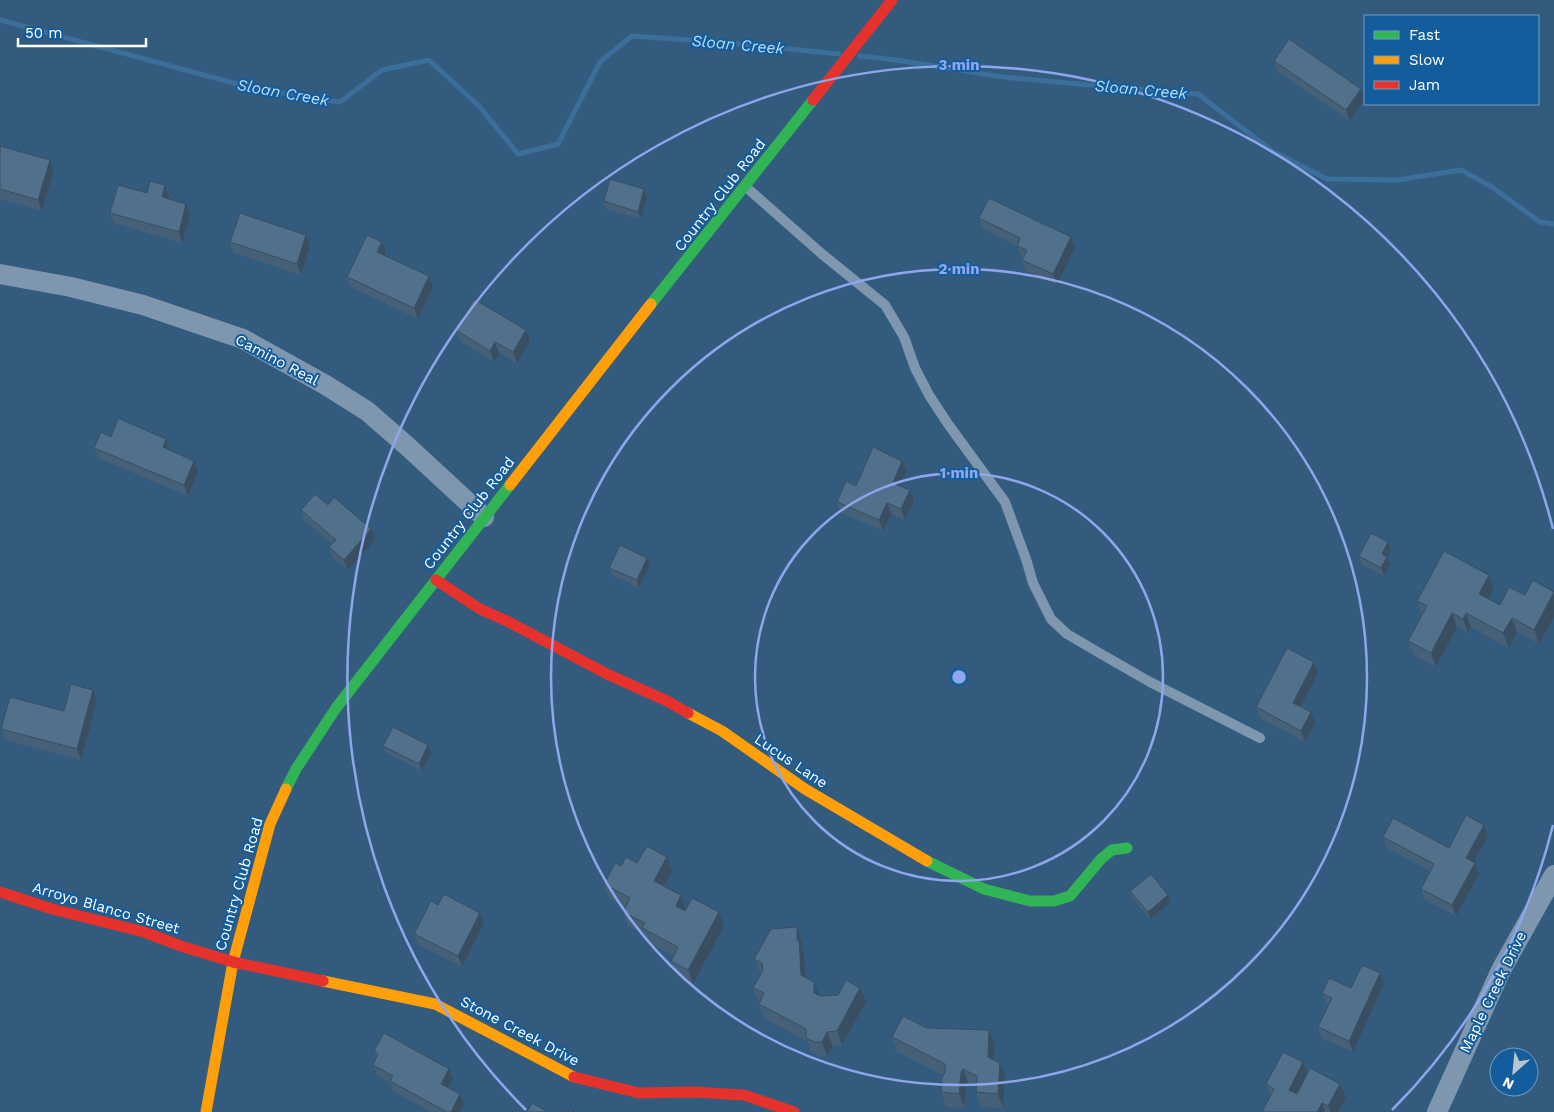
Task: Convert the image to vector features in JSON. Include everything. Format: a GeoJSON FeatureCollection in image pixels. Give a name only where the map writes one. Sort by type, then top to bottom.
{"type":"FeatureCollection","features":[{"type":"Feature","properties":{"kind":"street","name":"Country Club Road"},"geometry":{"type":"LineString","coordinates":[[206,1112],[233,962],[270,824],[296,769],[336,708],[484,517],[892,0]]}},
{"type":"Feature","properties":{"kind":"street","name":"Camino Real"},"geometry":{"type":"LineString","coordinates":[[0,274],[71,287],[143,305],[243,339],[324,384],[367,411],[484,517]]}},
{"type":"Feature","properties":{"kind":"street","name":"Lucus Lane"},"geometry":{"type":"LineString","coordinates":[[436,580],[480,609],[509,622],[607,674],[668,700],[722,731],[804,789],[925,860],[984,889],[1030,901],[1054,901],[1070,896],[1101,859],[1112,850],[1127,848]]}},
{"type":"Feature","properties":{"kind":"street","name":"Maple Creek Drive"},"geometry":{"type":"LineString","coordinates":[[1438,1112],[1501,970],[1554,875]]}},
{"type":"Feature","properties":{"kind":"street","name":"Arroyo Blanco Street"},"geometry":{"type":"LineString","coordinates":[[0,892],[52,909],[144,932],[233,962]]}},
{"type":"Feature","properties":{"kind":"street","name":"Stone Creek Drive"},"geometry":{"type":"LineString","coordinates":[[233,962],[435,1004],[575,1078],[639,1093],[694,1092],[744,1095],[794,1112]]}},
{"type":"Feature","properties":{"kind":"lane"},"geometry":{"type":"LineString","coordinates":[[746,187],[822,254],[885,305],[904,337],[915,368],[930,395],[948,424],[1005,502],[1033,583],[1051,619],[1067,634],[1150,682],[1260,738]]}},
{"type":"Feature","properties":{"kind":"building"},"geometry":{"type":"Polygon","coordinates":[[[1289,39],[1361,89],[1346,110],[1274,61],[1289,39]]]}},
{"type":"Feature","properties":{"kind":"building"},"geometry":{"type":"Polygon","coordinates":[[[0,146],[50,160],[38,200],[0,189],[0,146]]]}},
{"type":"Feature","properties":{"kind":"building"},"geometry":{"type":"Polygon","coordinates":[[[610,179],[644,189],[638,212],[604,201],[610,179]]]}},
{"type":"Feature","properties":{"kind":"building"},"geometry":{"type":"Polygon","coordinates":[[[150,181],[165,185],[162,197],[186,204],[179,232],[110,213],[118,185],[147,193],[150,181]]]}},
{"type":"Feature","properties":{"kind":"building"},"geometry":{"type":"Polygon","coordinates":[[[989,198],[1071,237],[1053,274],[1022,260],[1027,250],[1017,246],[1020,238],[979,218],[989,198]]]}},
{"type":"Feature","properties":{"kind":"building"},"geometry":{"type":"Polygon","coordinates":[[[240,213],[306,235],[297,264],[230,242],[240,213]]]}},
{"type":"Feature","properties":{"kind":"building"},"geometry":{"type":"Polygon","coordinates":[[[367,235],[382,242],[377,252],[429,276],[414,308],[347,277],[367,235]]]}},
{"type":"Feature","properties":{"kind":"building"},"geometry":{"type":"Polygon","coordinates":[[[474,299],[526,330],[513,352],[495,342],[490,351],[456,330],[474,299]]]}},
{"type":"Feature","properties":{"kind":"building"},"geometry":{"type":"Polygon","coordinates":[[[118,418],[166,439],[163,447],[194,461],[184,485],[94,448],[101,432],[111,437],[118,418]]]}},
{"type":"Feature","properties":{"kind":"building"},"geometry":{"type":"Polygon","coordinates":[[[873,447],[902,461],[893,483],[910,490],[901,509],[887,503],[879,520],[837,502],[846,481],[856,486],[873,447]]]}},
{"type":"Feature","properties":{"kind":"building"},"geometry":{"type":"Polygon","coordinates":[[[315,494],[328,505],[334,497],[371,529],[344,560],[329,547],[336,540],[301,510],[315,494]]]}},
{"type":"Feature","properties":{"kind":"building"},"geometry":{"type":"Polygon","coordinates":[[[1371,533],[1388,542],[1382,554],[1387,557],[1381,568],[1359,556],[1371,533]]]}},
{"type":"Feature","properties":{"kind":"building"},"geometry":{"type":"Polygon","coordinates":[[[620,545],[647,558],[637,580],[609,568],[620,545]]]}},
{"type":"Feature","properties":{"kind":"building"},"geometry":{"type":"Polygon","coordinates":[[[1444,551],[1489,575],[1479,594],[1500,605],[1509,587],[1525,595],[1533,580],[1554,592],[1534,630],[1512,618],[1503,633],[1466,613],[1463,619],[1452,613],[1431,653],[1408,641],[1427,606],[1417,601],[1444,551]]]}},
{"type":"Feature","properties":{"kind":"building"},"geometry":{"type":"Polygon","coordinates":[[[1287,648],[1314,662],[1293,703],[1311,712],[1301,731],[1256,707],[1287,648]]]}},
{"type":"Feature","properties":{"kind":"building"},"geometry":{"type":"Polygon","coordinates":[[[71,684],[93,690],[77,749],[1,729],[10,697],[64,711],[71,684]]]}},
{"type":"Feature","properties":{"kind":"building"},"geometry":{"type":"Polygon","coordinates":[[[393,727],[428,745],[419,764],[383,746],[393,727]]]}},
{"type":"Feature","properties":{"kind":"building"},"geometry":{"type":"Polygon","coordinates":[[[1466,815],[1484,825],[1466,858],[1475,863],[1452,905],[1421,889],[1434,864],[1383,837],[1393,818],[1449,848],[1466,815]]]}},
{"type":"Feature","properties":{"kind":"building"},"geometry":{"type":"Polygon","coordinates":[[[647,846],[667,857],[654,881],[681,895],[676,906],[685,911],[692,898],[719,912],[688,970],[671,961],[678,947],[642,928],[645,923],[623,912],[630,898],[604,884],[615,863],[621,866],[626,857],[637,863],[647,846]]]}},
{"type":"Feature","properties":{"kind":"building"},"geometry":{"type":"Polygon","coordinates":[[[1151,874],[1168,895],[1148,912],[1130,891],[1151,874]]]}},
{"type":"Feature","properties":{"kind":"building"},"geometry":{"type":"Polygon","coordinates":[[[444,894],[480,913],[458,956],[414,934],[431,901],[438,905],[444,894]]]}},
{"type":"Feature","properties":{"kind":"building"},"geometry":{"type":"Polygon","coordinates":[[[797,927],[801,975],[814,982],[814,993],[820,996],[838,995],[846,980],[860,988],[837,1031],[827,1032],[822,1042],[815,1042],[806,1038],[806,1029],[759,1004],[764,993],[753,988],[763,970],[762,963],[754,959],[771,929],[797,927]]]}},
{"type":"Feature","properties":{"kind":"building"},"geometry":{"type":"Polygon","coordinates":[[[1362,965],[1380,973],[1349,1041],[1318,1027],[1332,998],[1322,993],[1329,978],[1351,988],[1362,965]]]}},
{"type":"Feature","properties":{"kind":"building"},"geometry":{"type":"Polygon","coordinates":[[[903,1016],[927,1028],[989,1030],[988,1057],[1000,1063],[998,1094],[976,1092],[977,1076],[963,1069],[959,1094],[941,1092],[945,1064],[892,1037],[903,1016]]]}},
{"type":"Feature","properties":{"kind":"building"},"geometry":{"type":"Polygon","coordinates":[[[384,1033],[449,1069],[441,1084],[460,1094],[451,1112],[447,1112],[390,1081],[393,1076],[373,1065],[378,1054],[374,1051],[384,1033]]]}},
{"type":"Feature","properties":{"kind":"building"},"geometry":{"type":"Polygon","coordinates":[[[1283,1052],[1303,1062],[1289,1090],[1297,1094],[1310,1068],[1340,1084],[1328,1106],[1322,1103],[1317,1112],[1262,1112],[1274,1089],[1266,1084],[1283,1052]]]}},
{"type":"Feature","properties":{"kind":"building"},"geometry":{"type":"Polygon","coordinates":[[[532,1103],[548,1112],[527,1112],[532,1103]]]}},
{"type":"Feature","properties":{"kind":"waterway","name":"Sloan Creek"},"geometry":{"type":"LineString","coordinates":[[0,20],[256,89],[340,102],[382,70],[429,60],[479,106],[518,154],[558,144],[600,62],[632,36],[720,42],[839,54]]}},
{"type":"Feature","properties":{"kind":"waterway","name":"Sloan Creek"},"geometry":{"type":"LineString","coordinates":[[860,56],[1003,77],[1198,94],[1272,151],[1327,179],[1397,180],[1461,170],[1492,187],[1540,222],[1554,224]]}},
{"type":"Feature","properties":{"kind":"traffic: fast"},"geometry":{"type":"LineString","coordinates":[[651,304],[813,100]]}},
{"type":"Feature","properties":{"kind":"traffic: fast"},"geometry":{"type":"LineString","coordinates":[[286,789],[296,769],[336,708],[510,485]]}},
{"type":"Feature","properties":{"kind":"traffic: fast"},"geometry":{"type":"LineString","coordinates":[[927,861],[984,889],[1030,901],[1054,901],[1070,896],[1101,859],[1112,850],[1127,848]]}},
{"type":"Feature","properties":{"kind":"traffic: slow"},"geometry":{"type":"LineString","coordinates":[[510,485],[651,304]]}},
{"type":"Feature","properties":{"kind":"traffic: slow"},"geometry":{"type":"LineString","coordinates":[[688,713],[722,731],[805,789],[927,861]]}},
{"type":"Feature","properties":{"kind":"traffic: slow"},"geometry":{"type":"LineString","coordinates":[[206,1112],[233,962],[270,824],[286,789]]}},
{"type":"Feature","properties":{"kind":"traffic: slow"},"geometry":{"type":"LineString","coordinates":[[323,981],[435,1004],[574,1077]]}},
{"type":"Feature","properties":{"kind":"traffic: jam"},"geometry":{"type":"LineString","coordinates":[[813,100],[892,0]]}},
{"type":"Feature","properties":{"kind":"traffic: jam"},"geometry":{"type":"LineString","coordinates":[[436,580],[480,609],[688,713]]}},
{"type":"Feature","properties":{"kind":"traffic: jam"},"geometry":{"type":"LineString","coordinates":[[0,892],[52,909],[144,932],[233,962],[323,981]]}},
{"type":"Feature","properties":{"kind":"traffic: jam"},"geometry":{"type":"LineString","coordinates":[[574,1077],[639,1093],[694,1092],[744,1095],[794,1112]]}}]}
